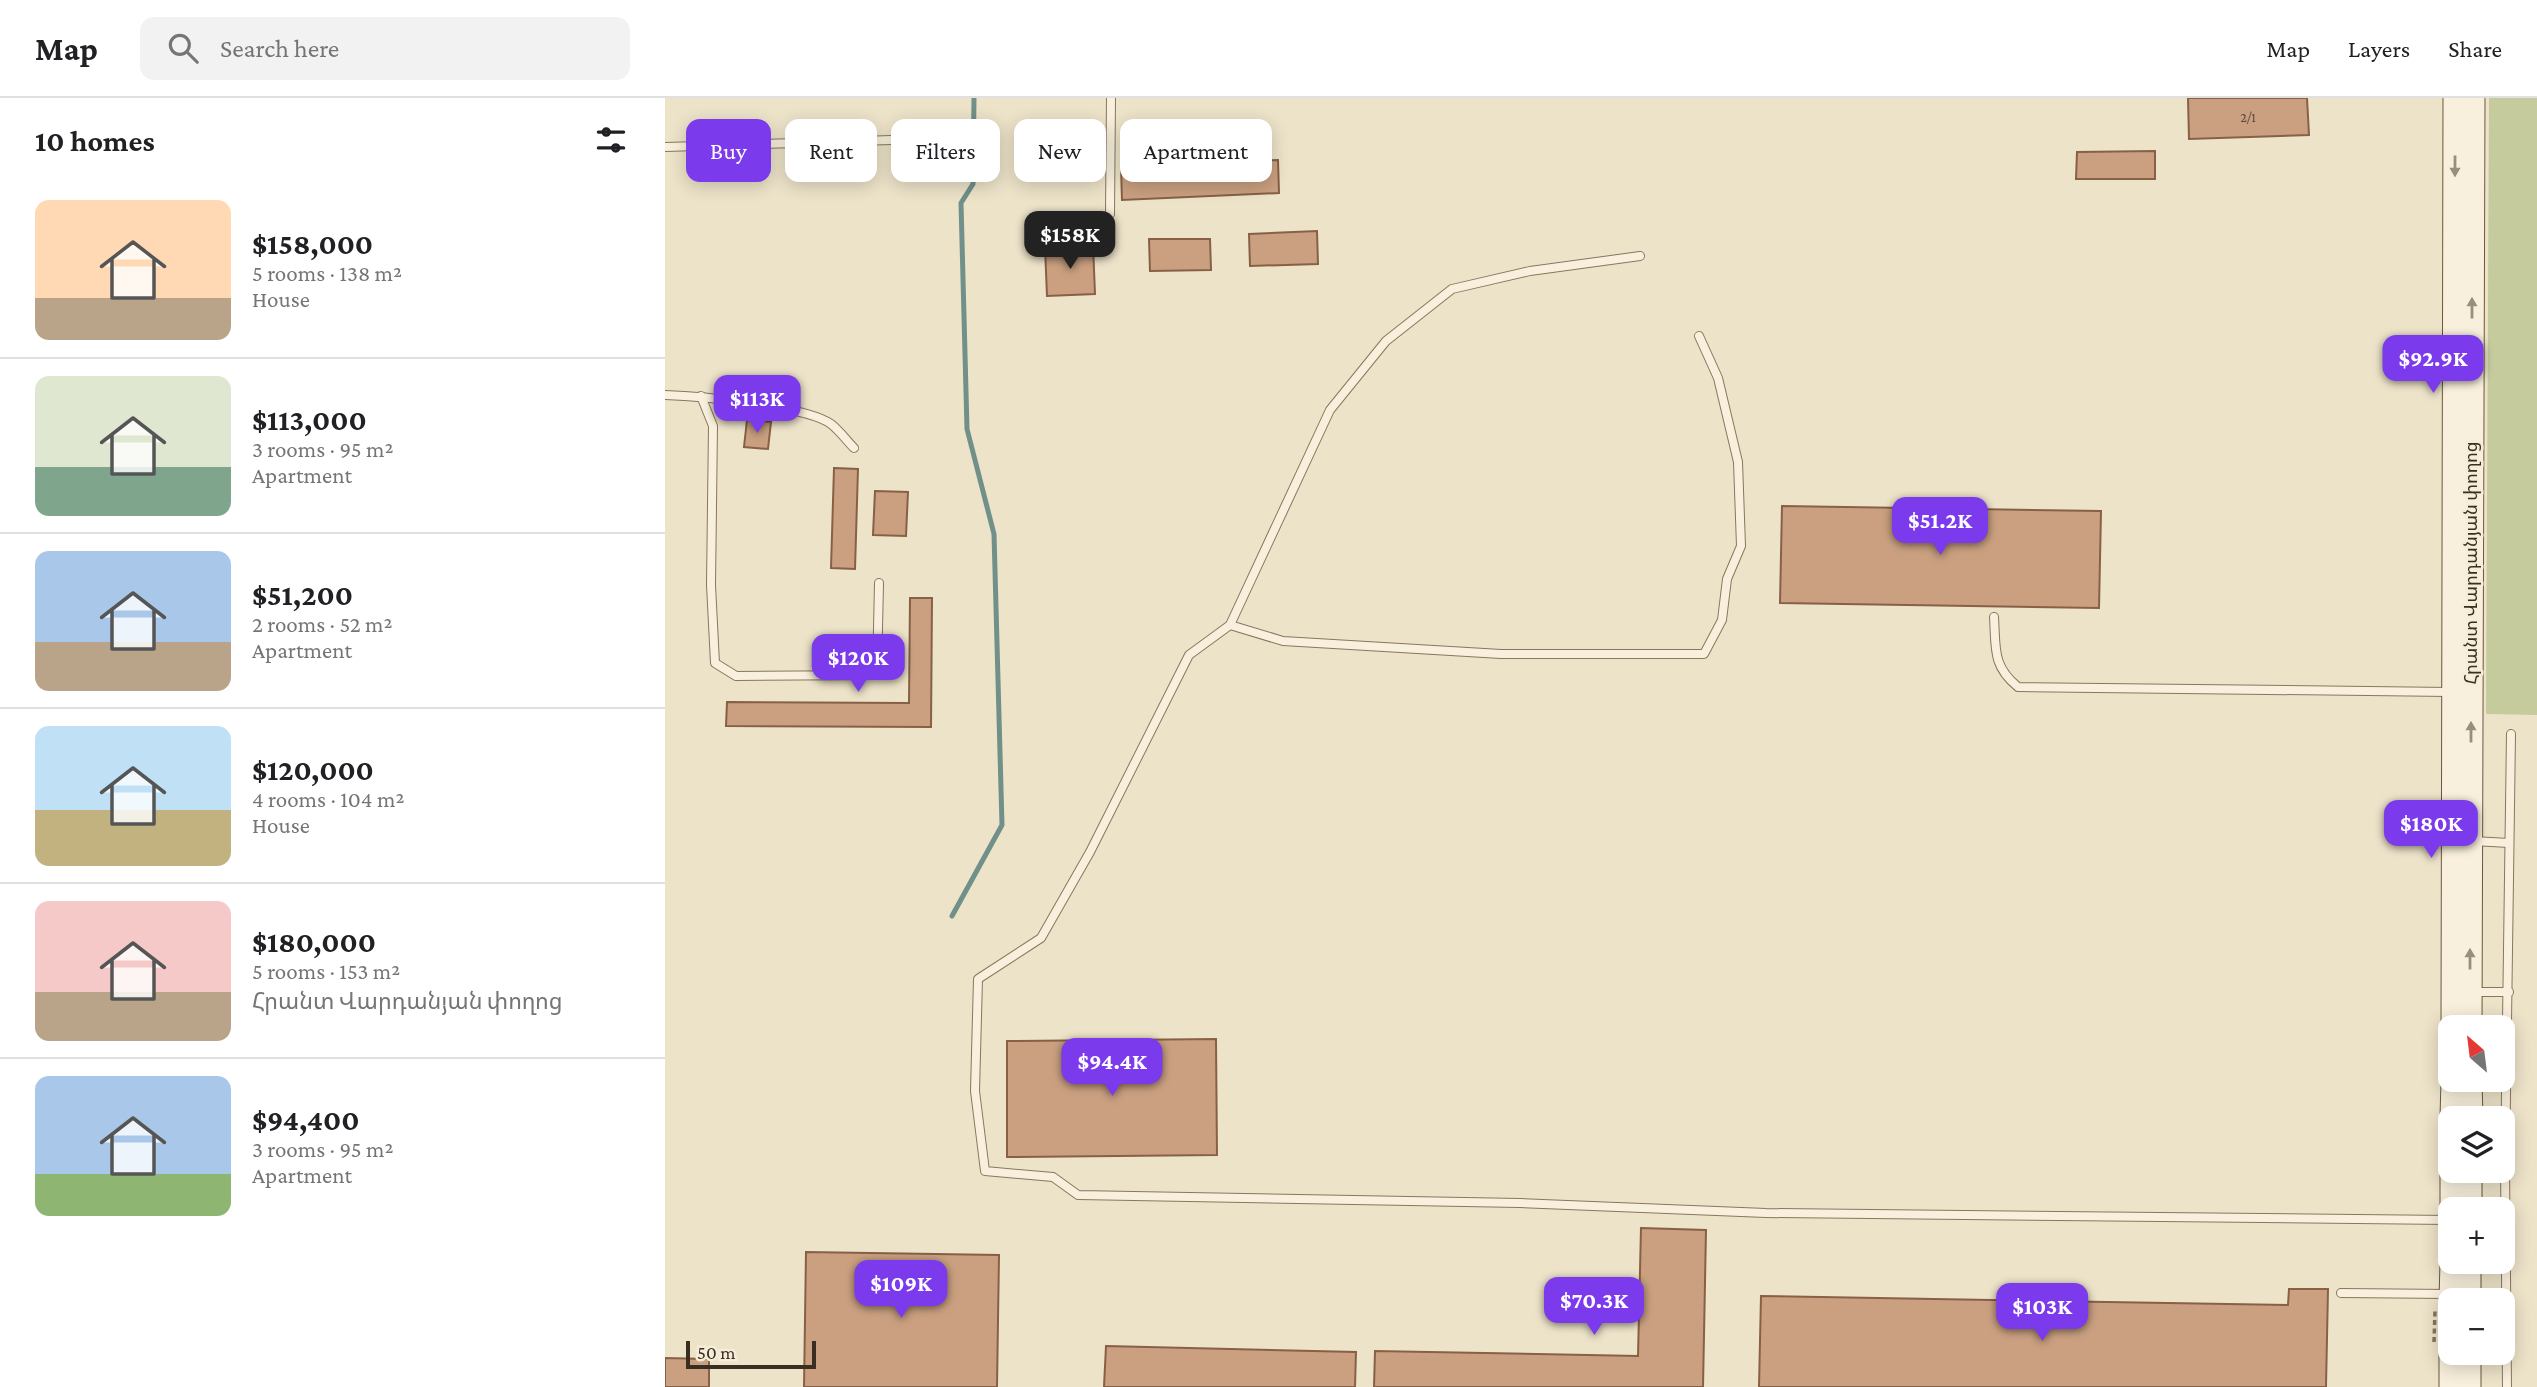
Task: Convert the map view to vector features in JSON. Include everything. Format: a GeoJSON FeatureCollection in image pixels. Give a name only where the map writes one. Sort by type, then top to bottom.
{"type":"FeatureCollection","features":[{"type":"Feature","properties":{"kind":"main road","name":"Հրանտ Վարդանյան փողոց"},"geometry":{"type":"LineString","coordinates":[[2453,1015],[2455,98]]}},
{"type":"Feature","properties":{"kind":"main road","name":"Հրանտ Վարդանյան փողոց"},"geometry":{"type":"LineString","coordinates":[[2470,1015],[2473,98]]}},
{"type":"Feature","properties":{"kind":"main road"},"geometry":{"type":"LineString","coordinates":[[2451,1365],[2451,1387]]}},
{"type":"Feature","properties":{"kind":"main road"},"geometry":{"type":"LineString","coordinates":[[2469,1365],[2469,1387]]}},
{"type":"Feature","properties":{"kind":"lane"},"geometry":{"type":"LineString","coordinates":[[1110,214],[1111,98]]}},
{"type":"Feature","properties":{"kind":"lane"},"geometry":{"type":"LineString","coordinates":[[665,147],[891,140]]}},
{"type":"Feature","properties":{"kind":"lane"},"geometry":{"type":"LineString","coordinates":[[1640,256],[1530,271],[1453,289],[1386,341],[1330,410],[1230,625],[1189,655],[1090,852],[1041,938],[978,979],[975,1091],[985,1171],[1053,1177],[1078,1195],[1520,1203],[1766,1213],[2438,1220]]}},
{"type":"Feature","properties":{"kind":"lane"},"geometry":{"type":"LineString","coordinates":[[1230,625],[1283,641],[1501,654],[1704,654],[1722,620],[1727,579],[1741,546],[1738,462],[1718,378],[1699,336]]}},
{"type":"Feature","properties":{"kind":"lane"},"geometry":{"type":"LineString","coordinates":[[665,395],[701,396],[780,409],[830,423],[854,448]]}},
{"type":"Feature","properties":{"kind":"lane"},"geometry":{"type":"LineString","coordinates":[[701,396],[713,426],[711,585],[715,663],[736,676],[877,675],[879,583]]}},
{"type":"Feature","properties":{"kind":"lane"},"geometry":{"type":"LineString","coordinates":[[1994,617],[1996,659],[2004,675],[2018,687],[2453,692]]}},
{"type":"Feature","properties":{"kind":"lane"},"geometry":{"type":"LineString","coordinates":[[2506,1106],[2511,734]]}},
{"type":"Feature","properties":{"kind":"lane"},"geometry":{"type":"LineString","coordinates":[[2470,841],[2509,842]]}},
{"type":"Feature","properties":{"kind":"lane"},"geometry":{"type":"LineString","coordinates":[[2470,992],[2509,992]]}},
{"type":"Feature","properties":{"kind":"lane"},"geometry":{"type":"LineString","coordinates":[[2504,1183],[2505,1288]]}},
{"type":"Feature","properties":{"kind":"lane"},"geometry":{"type":"LineString","coordinates":[[2341,1293],[2438,1297]]}},
{"type":"Feature","properties":{"kind":"lane"},"geometry":{"type":"LineString","coordinates":[[2506,1365],[2507,1387]]}},
{"type":"Feature","properties":{"kind":"green space"},"geometry":{"type":"Polygon","coordinates":[[[2489,98],[2537,98],[2537,715],[2486,714],[2489,98]]]}},
{"type":"Feature","properties":{"kind":"building"},"geometry":{"type":"Polygon","coordinates":[[[2188,98],[2307,98],[2309,135],[2189,139],[2188,98]]]}},
{"type":"Feature","properties":{"kind":"building"},"geometry":{"type":"Polygon","coordinates":[[[2155,151],[2155,179],[2076,179],[2077,152],[2155,151]]]}},
{"type":"Feature","properties":{"kind":"building"},"geometry":{"type":"Polygon","coordinates":[[[1272,160],[1278,160],[1279,193],[1122,200],[1121,182],[1272,182],[1272,160]]]}},
{"type":"Feature","properties":{"kind":"building"},"geometry":{"type":"Polygon","coordinates":[[[1317,231],[1318,264],[1250,266],[1249,234],[1317,231]]]}},
{"type":"Feature","properties":{"kind":"building"},"geometry":{"type":"Polygon","coordinates":[[[1149,239],[1210,239],[1211,270],[1150,271],[1149,239]]]}},
{"type":"Feature","properties":{"kind":"building"},"geometry":{"type":"Polygon","coordinates":[[[1093,245],[1095,294],[1047,296],[1045,247],[1093,245]]]}},
{"type":"Feature","properties":{"kind":"building"},"geometry":{"type":"Polygon","coordinates":[[[747,420],[771,422],[768,449],[744,447],[747,420]]]}},
{"type":"Feature","properties":{"kind":"building"},"geometry":{"type":"Polygon","coordinates":[[[834,468],[858,469],[855,569],[831,568],[834,468]]]}},
{"type":"Feature","properties":{"kind":"building"},"geometry":{"type":"Polygon","coordinates":[[[875,491],[908,492],[906,536],[873,535],[875,491]]]}},
{"type":"Feature","properties":{"kind":"building"},"geometry":{"type":"Polygon","coordinates":[[[1782,506],[2101,511],[2099,608],[1780,603],[1782,506]]]}},
{"type":"Feature","properties":{"kind":"building"},"geometry":{"type":"Polygon","coordinates":[[[910,598],[932,598],[931,727],[726,726],[727,702],[909,703],[910,598]]]}},
{"type":"Feature","properties":{"kind":"building"},"geometry":{"type":"Polygon","coordinates":[[[1216,1039],[1217,1155],[1007,1157],[1007,1041],[1216,1039]]]}},
{"type":"Feature","properties":{"kind":"building"},"geometry":{"type":"Polygon","coordinates":[[[1641,1228],[1706,1230],[1703,1387],[1374,1387],[1375,1351],[1638,1356],[1641,1228]]]}},
{"type":"Feature","properties":{"kind":"building"},"geometry":{"type":"Polygon","coordinates":[[[806,1252],[999,1255],[997,1387],[804,1387],[806,1252]]]}},
{"type":"Feature","properties":{"kind":"building"},"geometry":{"type":"Polygon","coordinates":[[[2289,1289],[2328,1289],[2326,1387],[1759,1387],[1761,1296],[2288,1305],[2289,1289]]]}},
{"type":"Feature","properties":{"kind":"building"},"geometry":{"type":"Polygon","coordinates":[[[1106,1346],[1356,1352],[1355,1387],[1104,1387],[1106,1346]]]}},
{"type":"Feature","properties":{"kind":"building"},"geometry":{"type":"Polygon","coordinates":[[[665,1358],[709,1359],[709,1387],[665,1387],[665,1358]]]}},
{"type":"Feature","properties":{"kind":"waterway"},"geometry":{"type":"LineString","coordinates":[[952,916],[1002,825],[994,534],[967,429],[961,203],[973,184],[974,98]]}}]}
